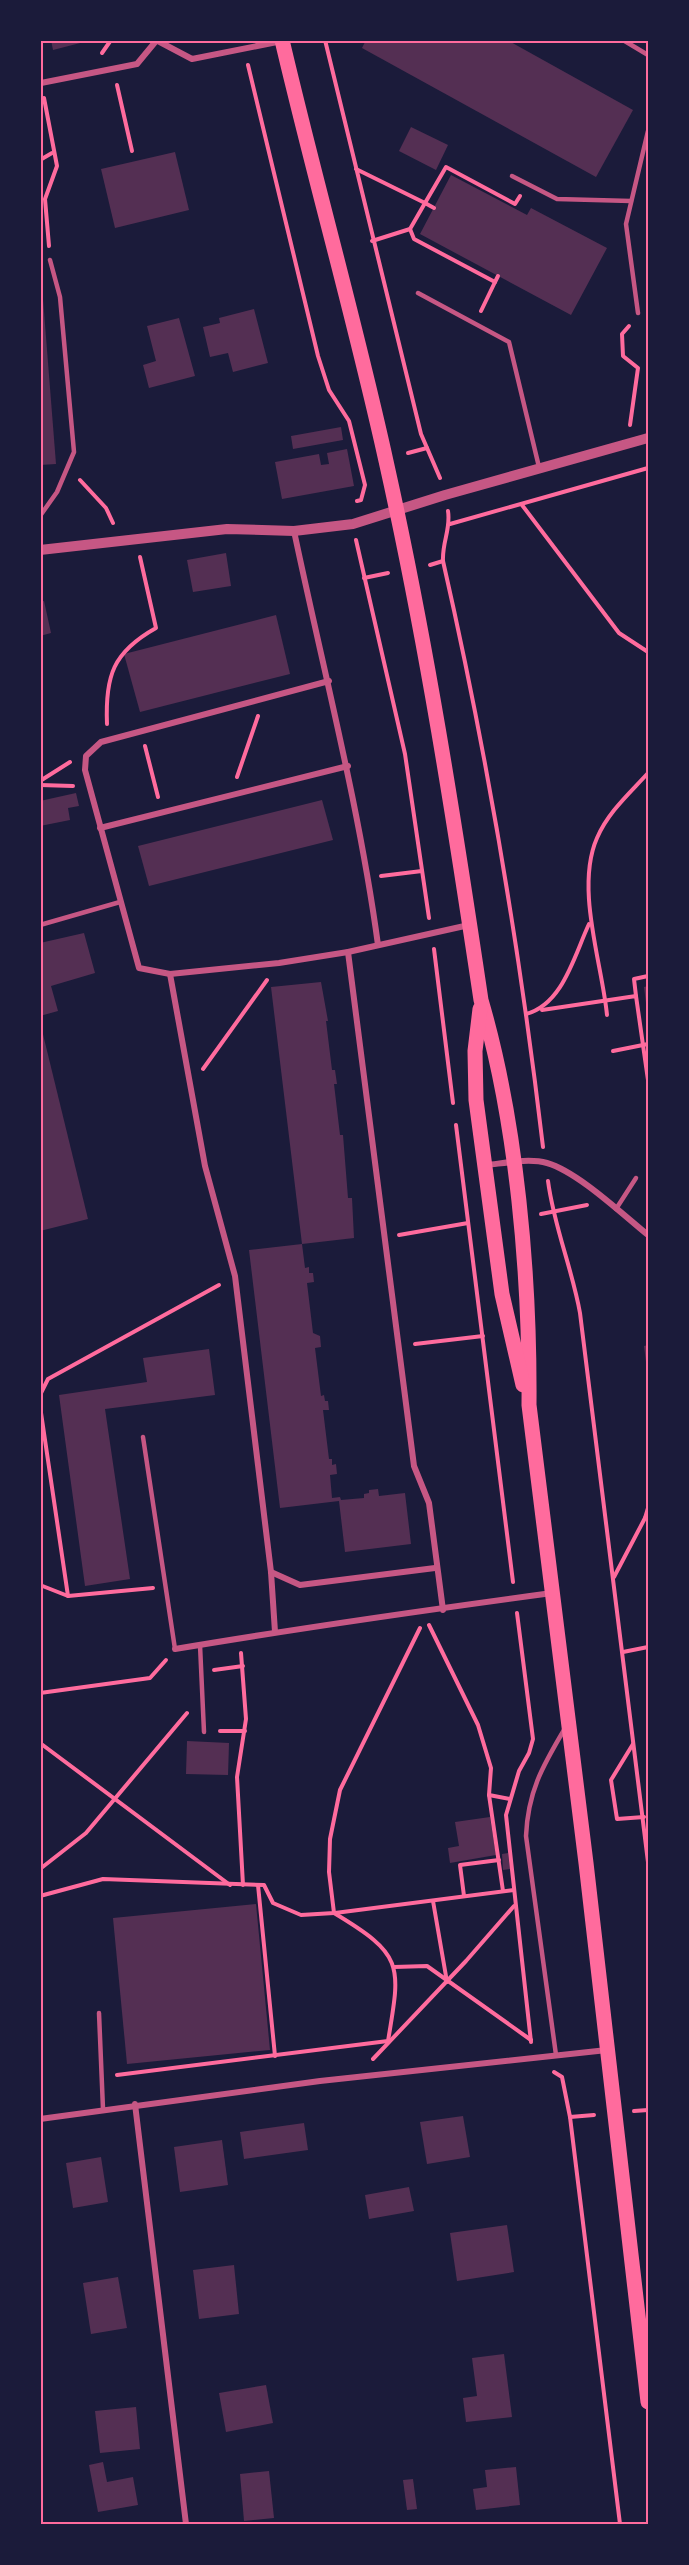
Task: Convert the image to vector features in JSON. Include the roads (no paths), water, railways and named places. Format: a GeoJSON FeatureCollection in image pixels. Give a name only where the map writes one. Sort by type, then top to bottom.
{"type":"FeatureCollection","features":[{"type":"Feature","properties":{"kind":"main road"},"geometry":{"type":"LineString","coordinates":[[282,41],[397,511],[433,693],[481,1000],[494,1046],[519,1217],[528,1334],[529,1405],[569,1723],[648,2402]]}},
{"type":"Feature","properties":{"kind":"main road"},"geometry":{"type":"LineString","coordinates":[[481,1000],[475,1051],[476,1100],[502,1294],[529,1405]]}},
{"type":"Feature","properties":{"kind":"street"},"geometry":{"type":"LineString","coordinates":[[40,83],[137,64],[156,41],[192,59],[282,41]]}},
{"type":"Feature","properties":{"kind":"street"},"geometry":{"type":"LineString","coordinates":[[40,550],[227,529],[294,531],[353,524],[648,438]]}},
{"type":"Feature","properties":{"kind":"street"},"geometry":{"type":"LineString","coordinates":[[294,531],[348,766],[369,878],[378,945]]}},
{"type":"Feature","properties":{"kind":"street"},"geometry":{"type":"LineString","coordinates":[[329,681],[100,742],[86,756],[84,770],[138,968],[170,974],[279,963],[348,952],[470,925]]}},
{"type":"Feature","properties":{"kind":"street"},"geometry":{"type":"LineString","coordinates":[[100,828],[348,766]]}},
{"type":"Feature","properties":{"kind":"street"},"geometry":{"type":"LineString","coordinates":[[348,952],[414,1466],[429,1503],[435,1568],[442,1610]]}},
{"type":"Feature","properties":{"kind":"street"},"geometry":{"type":"LineString","coordinates":[[170,974],[205,1166],[235,1276],[271,1572],[275,1632]]}},
{"type":"Feature","properties":{"kind":"street"},"geometry":{"type":"LineString","coordinates":[[484,1165],[545,1162],[564,1171],[598,1194],[648,1235]]}},
{"type":"Feature","properties":{"kind":"street"},"geometry":{"type":"LineString","coordinates":[[271,1572],[300,1585],[435,1568]]}},
{"type":"Feature","properties":{"kind":"street"},"geometry":{"type":"LineString","coordinates":[[175,1649],[275,1632],[425,1613],[552,1593]]}},
{"type":"Feature","properties":{"kind":"street"},"geometry":{"type":"LineString","coordinates":[[40,2119],[135,2104],[608,2050]]}},
{"type":"Feature","properties":{"kind":"street"},"geometry":{"type":"LineString","coordinates":[[135,2104],[186,2524]]}},
{"type":"Feature","properties":{"kind":"lane"},"geometry":{"type":"LineString","coordinates":[[623,40],[648,55]]}},
{"type":"Feature","properties":{"kind":"lane"},"geometry":{"type":"LineString","coordinates":[[638,313],[626,224],[648,135]]}},
{"type":"Feature","properties":{"kind":"lane"},"geometry":{"type":"LineString","coordinates":[[512,176],[557,199],[631,201]]}},
{"type":"Feature","properties":{"kind":"lane"},"geometry":{"type":"LineString","coordinates":[[40,516],[69,469],[74,452],[60,297],[50,260]]}},
{"type":"Feature","properties":{"kind":"lane"},"geometry":{"type":"LineString","coordinates":[[418,293],[509,342],[539,468]]}},
{"type":"Feature","properties":{"kind":"lane"},"geometry":{"type":"LineString","coordinates":[[40,925],[120,902]]}},
{"type":"Feature","properties":{"kind":"lane"},"geometry":{"type":"LineString","coordinates":[[616,1209],[636,1178]]}},
{"type":"Feature","properties":{"kind":"lane"},"geometry":{"type":"LineString","coordinates":[[143,1437],[175,1649]]}},
{"type":"Feature","properties":{"kind":"lane"},"geometry":{"type":"LineString","coordinates":[[200,1645],[204,1732]]}},
{"type":"Feature","properties":{"kind":"lane"},"geometry":{"type":"LineString","coordinates":[[556,2055],[526,1836],[527,1811],[538,1775],[569,1723]]}},
{"type":"Feature","properties":{"kind":"lane"},"geometry":{"type":"LineString","coordinates":[[99,2013],[103,2109]]}}]}
